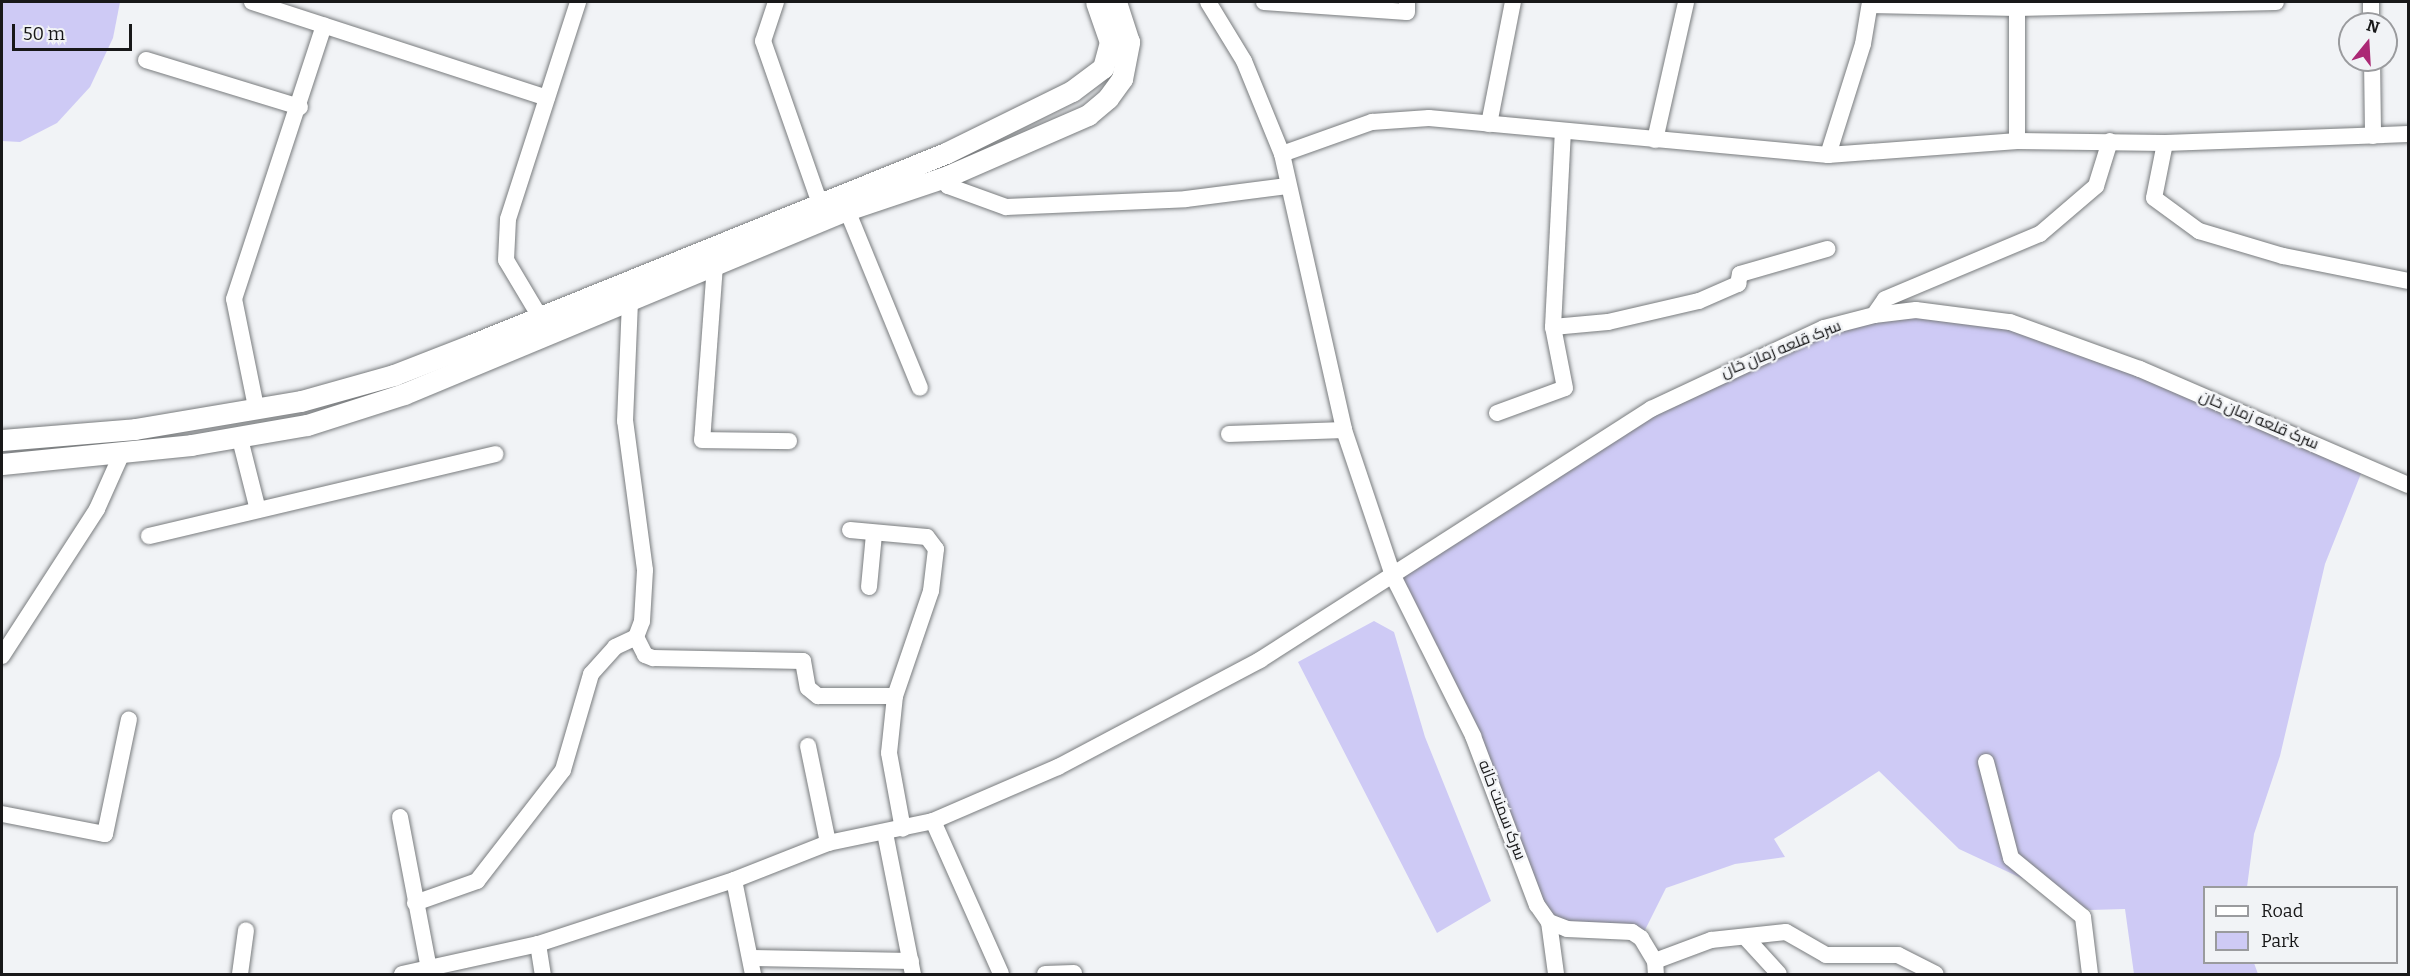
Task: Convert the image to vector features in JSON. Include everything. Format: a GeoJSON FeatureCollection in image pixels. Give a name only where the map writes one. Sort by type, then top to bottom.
{"type":"FeatureCollection","features":[{"type":"Feature","properties":{"kind":"main road"},"geometry":{"type":"LineString","coordinates":[[2,464],[122,453],[307,424],[404,394],[820,204],[945,153],[1072,91],[1103,68],[1110,42],[1098,2]]}},
{"type":"Feature","properties":{"kind":"main road"},"geometry":{"type":"LineString","coordinates":[[2,440],[135,429],[301,401],[394,375],[540,317],[715,265],[847,210],[948,176],[1088,115],[1108,98],[1122,80],[1129,42],[1116,2]]}},
{"type":"Feature","properties":{"kind":"street"},"geometry":{"type":"LineString","coordinates":[[252,2],[547,98]]}},
{"type":"Feature","properties":{"kind":"street"},"geometry":{"type":"LineString","coordinates":[[540,317],[506,260],[508,219],[578,2]]}},
{"type":"Feature","properties":{"kind":"street"},"geometry":{"type":"LineString","coordinates":[[776,2],[763,41],[820,204]]}},
{"type":"Feature","properties":{"kind":"street","name":"سرک سمنت خانه"},"geometry":{"type":"LineString","coordinates":[[1208,2],[1244,61],[1282,154],[1287,186],[1344,430],[1393,576],[1473,736],[1537,905],[1549,922]]}},
{"type":"Feature","properties":{"kind":"street"},"geometry":{"type":"LineString","coordinates":[[1264,2],[1407,12],[1407,2]]}},
{"type":"Feature","properties":{"kind":"street"},"geometry":{"type":"LineString","coordinates":[[1489,124],[1509,41],[1513,2]]}},
{"type":"Feature","properties":{"kind":"street"},"geometry":{"type":"LineString","coordinates":[[1655,140],[1686,2]]}},
{"type":"Feature","properties":{"kind":"street"},"geometry":{"type":"LineString","coordinates":[[1828,155],[1870,3],[2017,5],[2277,2]]}},
{"type":"Feature","properties":{"kind":"street"},"geometry":{"type":"LineString","coordinates":[[2017,5],[2017,141]]}},
{"type":"Feature","properties":{"kind":"street"},"geometry":{"type":"LineString","coordinates":[[256,407],[234,299],[300,107],[324,25]]}},
{"type":"Feature","properties":{"kind":"street"},"geometry":{"type":"LineString","coordinates":[[146,60],[300,107]]}},
{"type":"Feature","properties":{"kind":"street"},"geometry":{"type":"LineString","coordinates":[[2372,72],[2373,136]]}},
{"type":"Feature","properties":{"kind":"street"},"geometry":{"type":"LineString","coordinates":[[1282,154],[1372,122],[1429,118],[1828,155],[2017,141],[2165,143],[2409,134]]}},
{"type":"Feature","properties":{"kind":"street"},"geometry":{"type":"LineString","coordinates":[[1497,413],[1565,388],[1553,327],[1563,130]]}},
{"type":"Feature","properties":{"kind":"street"},"geometry":{"type":"LineString","coordinates":[[1874,315],[1885,299],[2040,234],[2096,186],[2110,141]]}},
{"type":"Feature","properties":{"kind":"street"},"geometry":{"type":"LineString","coordinates":[[2165,143],[2154,198],[2199,231],[2283,256],[2409,281]]}},
{"type":"Feature","properties":{"kind":"street"},"geometry":{"type":"LineString","coordinates":[[948,176],[948,186],[1006,207],[1186,199],[1287,186]]}},
{"type":"Feature","properties":{"kind":"street"},"geometry":{"type":"LineString","coordinates":[[847,210],[920,388]]}},
{"type":"Feature","properties":{"kind":"street"},"geometry":{"type":"LineString","coordinates":[[1553,327],[1608,322],[1699,301],[1738,284],[1740,274],[1827,249]]}},
{"type":"Feature","properties":{"kind":"street"},"geometry":{"type":"LineString","coordinates":[[715,265],[702,440],[789,441]]}},
{"type":"Feature","properties":{"kind":"street"},"geometry":{"type":"LineString","coordinates":[[415,903],[477,881],[563,770],[591,674],[615,647],[636,637],[642,621],[645,570],[625,421],[626,292]]}},
{"type":"Feature","properties":{"kind":"street","name":"سرک قلعه زمان خان"},"geometry":{"type":"LineString","coordinates":[[402,975],[538,944],[734,880],[828,843],[885,833],[933,821],[1058,767],[1177,705],[1393,576],[1651,409],[1824,328],[1874,315],[1916,310],[2010,322],[2140,369],[2409,485]]}},
{"type":"Feature","properties":{"kind":"street"},"geometry":{"type":"LineString","coordinates":[[1229,434],[1344,430]]}},
{"type":"Feature","properties":{"kind":"street"},"geometry":{"type":"LineString","coordinates":[[248,434],[242,443],[258,510]]}},
{"type":"Feature","properties":{"kind":"street"},"geometry":{"type":"LineString","coordinates":[[2,656],[97,509],[122,453]]}},
{"type":"Feature","properties":{"kind":"street"},"geometry":{"type":"LineString","coordinates":[[149,536],[495,454]]}},
{"type":"Feature","properties":{"kind":"street"},"geometry":{"type":"LineString","coordinates":[[850,530],[874,534],[927,537],[936,549],[931,591],[895,696],[889,753],[903,829]]}},
{"type":"Feature","properties":{"kind":"street"},"geometry":{"type":"LineString","coordinates":[[869,587],[874,534]]}},
{"type":"Feature","properties":{"kind":"street"},"geometry":{"type":"LineString","coordinates":[[636,637],[645,655],[653,658],[803,661],[808,688],[818,696],[895,696]]}},
{"type":"Feature","properties":{"kind":"street"},"geometry":{"type":"LineString","coordinates":[[2,814],[105,834],[129,719]]}},
{"type":"Feature","properties":{"kind":"street"},"geometry":{"type":"LineString","coordinates":[[808,746],[828,843]]}},
{"type":"Feature","properties":{"kind":"street"},"geometry":{"type":"LineString","coordinates":[[1986,762],[2011,858],[2083,916],[2090,975]]}},
{"type":"Feature","properties":{"kind":"street"},"geometry":{"type":"LineString","coordinates":[[400,817],[429,969]]}},
{"type":"Feature","properties":{"kind":"street"},"geometry":{"type":"LineString","coordinates":[[933,821],[1001,975]]}},
{"type":"Feature","properties":{"kind":"street"},"geometry":{"type":"LineString","coordinates":[[734,880],[753,966],[912,968],[885,833]]}},
{"type":"Feature","properties":{"kind":"street"},"geometry":{"type":"LineString","coordinates":[[1556,975],[1549,922],[1567,929],[1632,932],[1641,938],[1655,968],[1711,940],[1747,939],[1786,932],[1826,955],[1898,955],[1936,975]]}},
{"type":"Feature","properties":{"kind":"street"},"geometry":{"type":"LineString","coordinates":[[240,975],[246,930]]}},
{"type":"Feature","properties":{"kind":"street"},"geometry":{"type":"LineString","coordinates":[[1747,939],[1779,975]]}},
{"type":"Feature","properties":{"kind":"street"},"geometry":{"type":"LineString","coordinates":[[538,944],[543,975]]}},
{"type":"Feature","properties":{"kind":"street"},"geometry":{"type":"LineString","coordinates":[[1045,975],[1074,973]]}},
{"type":"Feature","properties":{"kind":"green space"},"geometry":{"type":"Polygon","coordinates":[[[2,2],[120,2],[113,38],[90,87],[57,123],[20,142],[2,141],[2,2]]]}},
{"type":"Feature","properties":{"kind":"green space"},"geometry":{"type":"Polygon","coordinates":[[[1874,315],[2010,322],[2364,466],[2325,564],[2280,756],[2254,834],[2247,886],[2203,886],[2203,964],[2254,964],[2258,974],[2134,974],[2125,909],[2090,910],[1959,849],[1879,771],[1774,839],[1785,857],[1735,864],[1666,888],[1641,938],[1549,922],[1393,576],[1651,409],[1874,315]]]}},
{"type":"Feature","properties":{"kind":"green space"},"geometry":{"type":"Polygon","coordinates":[[[1374,621],[1394,632],[1425,737],[1491,901],[1437,933],[1298,662],[1374,621]]]}}]}
